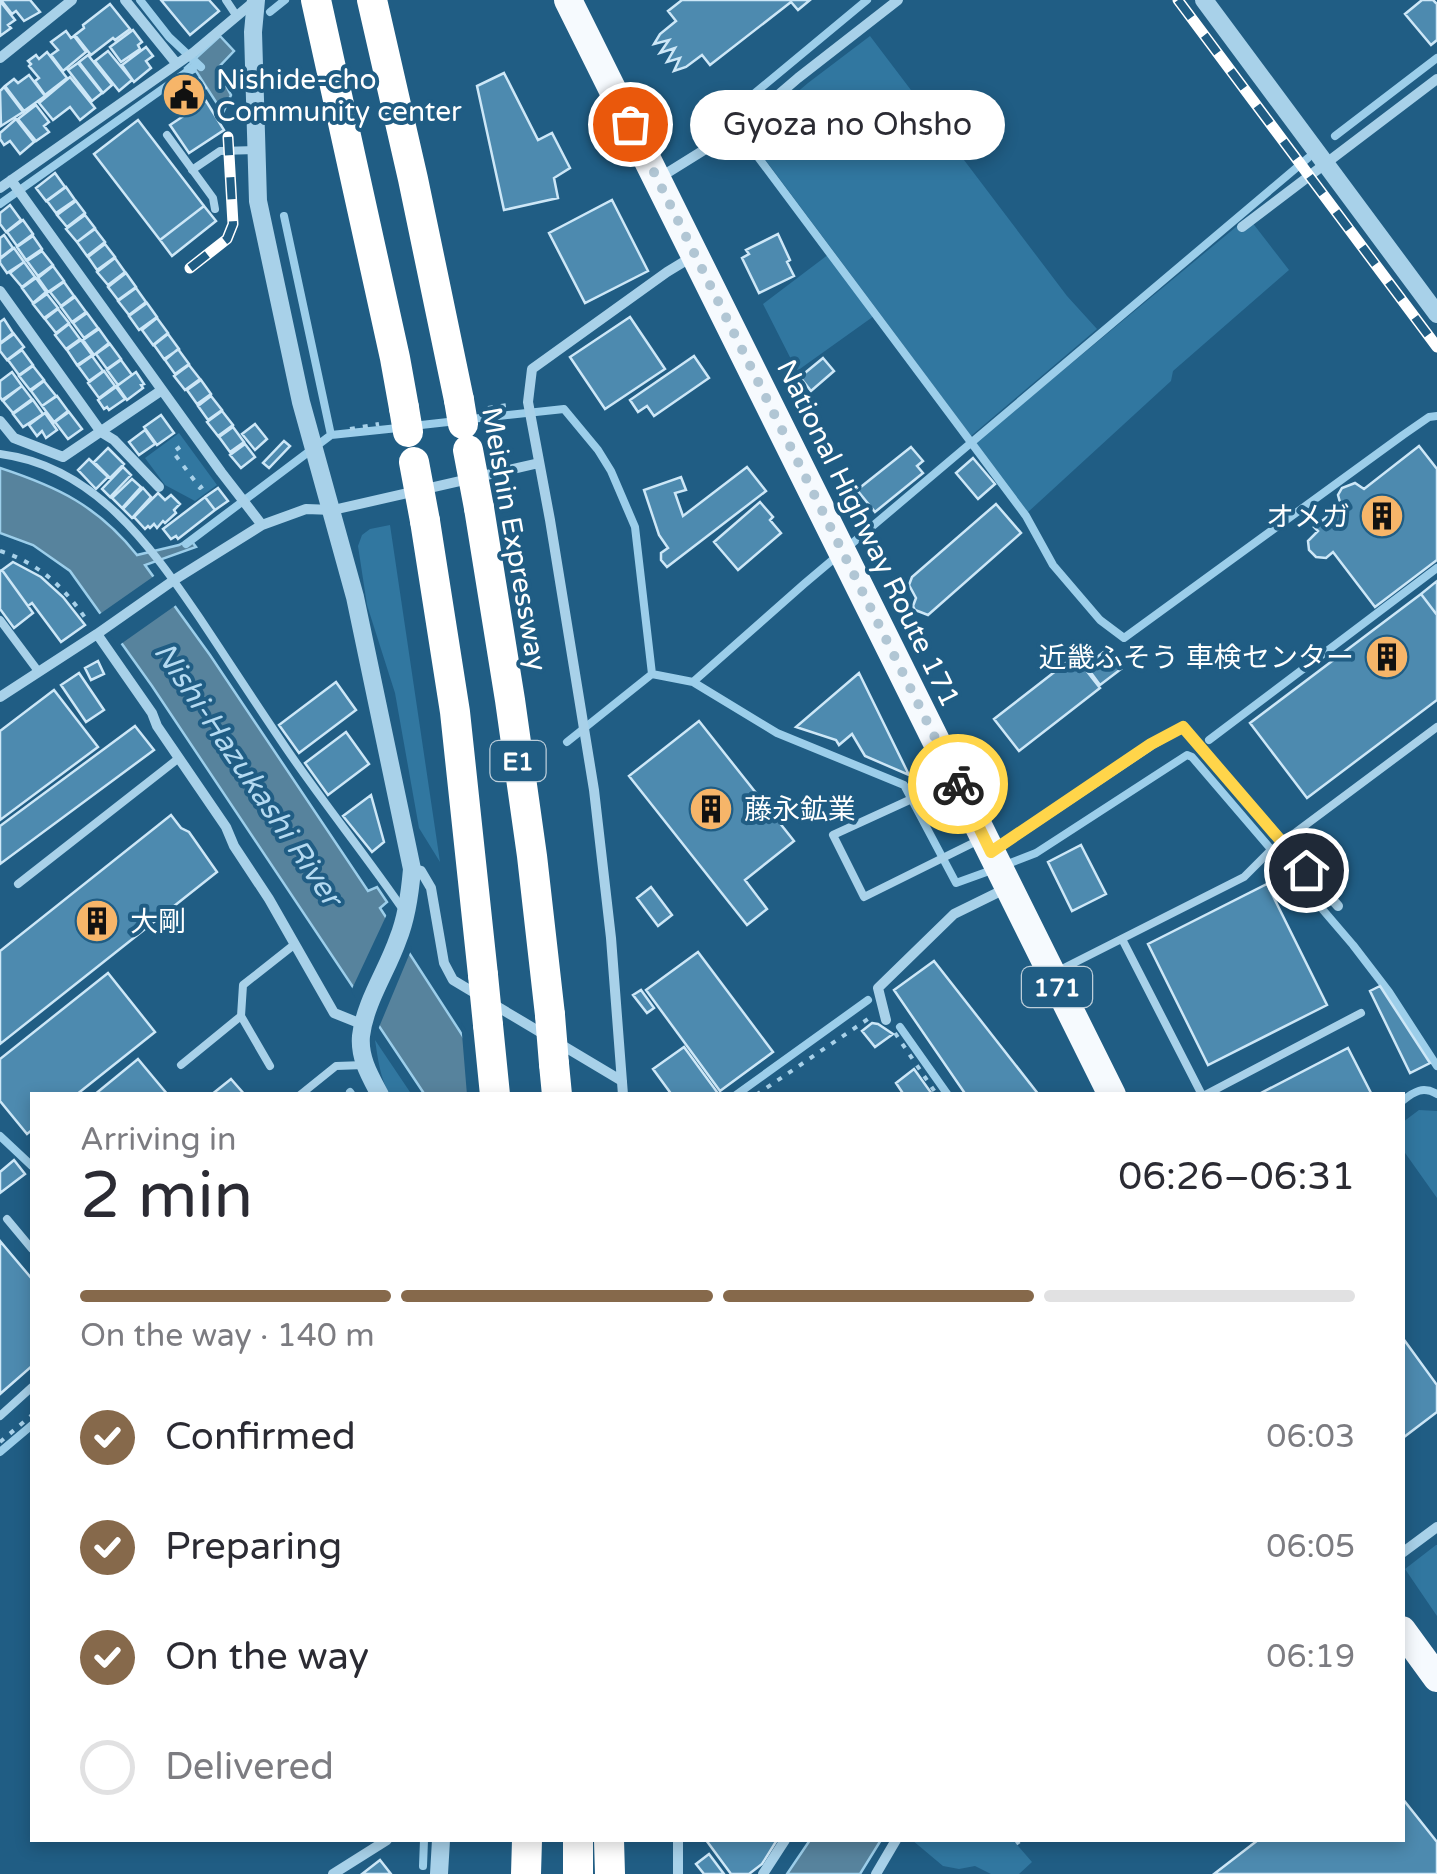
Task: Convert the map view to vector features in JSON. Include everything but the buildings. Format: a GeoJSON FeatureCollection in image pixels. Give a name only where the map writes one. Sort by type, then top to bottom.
{"type":"FeatureCollection","features":[{"type":"Feature","properties":{"kind":"highway","name":"E1"},"geometry":{"type":"LineString","coordinates":[[316,0],[395,358],[425,521],[455,712],[495,1092]]}},
{"type":"Feature","properties":{"kind":"highway","name":"Meishin Expressway"},"geometry":{"type":"LineString","coordinates":[[372,0],[413,179],[479,508],[532,856],[557,1092]]}},
{"type":"Feature","properties":{"kind":"highway","name":"National Highway Route 171"},"geometry":{"type":"LineString","coordinates":[[568,0],[1110,1092]]}},
{"type":"Feature","properties":{"kind":"highway"},"geometry":{"type":"LineString","coordinates":[[1405,1634],[1437,1678]]}},
{"type":"Feature","properties":{"kind":"highway"},"geometry":{"type":"LineString","coordinates":[[526,1874],[527,1842]]}},
{"type":"Feature","properties":{"kind":"highway"},"geometry":{"type":"LineString","coordinates":[[578,1842],[578,1874]]}},
{"type":"Feature","properties":{"kind":"highway"},"geometry":{"type":"LineString","coordinates":[[609,1842],[610,1874]]}},
{"type":"Feature","properties":{"kind":"street"},"geometry":{"type":"LineString","coordinates":[[0,58],[72,0]]}},
{"type":"Feature","properties":{"kind":"street"},"geometry":{"type":"LineString","coordinates":[[125,0],[178,62]]}},
{"type":"Feature","properties":{"kind":"street"},"geometry":{"type":"LineString","coordinates":[[0,188],[194,52],[256,0]]}},
{"type":"Feature","properties":{"kind":"street"},"geometry":{"type":"LineString","coordinates":[[256,0],[253,32],[258,201],[300,398],[356,597],[412,869],[399,938],[361,1037],[364,1064],[378,1092]]}},
{"type":"Feature","properties":{"kind":"street"},"geometry":{"type":"LineString","coordinates":[[658,178],[742,127],[898,0]]}},
{"type":"Feature","properties":{"kind":"street"},"geometry":{"type":"LineString","coordinates":[[1204,0],[1437,314]]}},
{"type":"Feature","properties":{"kind":"street"},"geometry":{"type":"LineString","coordinates":[[1242,227],[1437,79]]}},
{"type":"Feature","properties":{"kind":"street"},"geometry":{"type":"LineString","coordinates":[[11,180],[262,524]]}},
{"type":"Feature","properties":{"kind":"street"},"geometry":{"type":"LineString","coordinates":[[624,1092],[611,938],[587,740],[528,402],[532,369],[696,255]]}},
{"type":"Feature","properties":{"kind":"street"},"geometry":{"type":"LineString","coordinates":[[0,291],[100,432],[114,440],[158,487]]}},
{"type":"Feature","properties":{"kind":"street"},"geometry":{"type":"LineString","coordinates":[[0,421],[14,438],[63,457],[162,390]]}},
{"type":"Feature","properties":{"kind":"street"},"geometry":{"type":"LineString","coordinates":[[0,697],[262,524],[306,509],[332,510],[539,464]]}},
{"type":"Feature","properties":{"kind":"street"},"geometry":{"type":"LineString","coordinates":[[97,634],[226,828],[334,1013],[366,1017]]}},
{"type":"Feature","properties":{"kind":"street"},"geometry":{"type":"LineString","coordinates":[[886,1020],[878,988],[954,914],[996,864],[1151,744],[1183,727],[1275,848],[1338,906]]}},
{"type":"Feature","properties":{"kind":"street"},"geometry":{"type":"LineString","coordinates":[[412,869],[421,872],[431,888],[444,962],[453,980],[622,1081]]}},
{"type":"Feature","properties":{"kind":"street"},"geometry":{"type":"LineString","coordinates":[[1405,1551],[1437,1527]]}},
{"type":"Feature","properties":{"kind":"street"},"geometry":{"type":"LineString","coordinates":[[333,1874],[384,1842]]}},
{"type":"Feature","properties":{"kind":"street"},"geometry":{"type":"LineString","coordinates":[[439,1874],[441,1842]]}},
{"type":"Feature","properties":{"kind":"street"},"geometry":{"type":"LineString","coordinates":[[678,1842],[678,1874]]}},
{"type":"Feature","properties":{"kind":"street"},"geometry":{"type":"LineString","coordinates":[[763,1874],[784,1842]]}},
{"type":"Feature","properties":{"kind":"street"},"geometry":{"type":"LineString","coordinates":[[883,1871],[895,1842]]}},
{"type":"Feature","properties":{"kind":"lane"},"geometry":{"type":"LineString","coordinates":[[226,0],[236,15]]}},
{"type":"Feature","properties":{"kind":"lane"},"geometry":{"type":"LineString","coordinates":[[167,135],[213,198],[215,209]]}},
{"type":"Feature","properties":{"kind":"lane"},"geometry":{"type":"LineString","coordinates":[[192,170],[220,151],[256,150]]}},
{"type":"Feature","properties":{"kind":"lane"},"geometry":{"type":"LineString","coordinates":[[0,454],[17,456],[68,476],[102,499],[148,547],[325,805],[406,913]]}},
{"type":"Feature","properties":{"kind":"lane"},"geometry":{"type":"LineString","coordinates":[[0,620],[38,671]]}},
{"type":"Feature","properties":{"kind":"lane"},"geometry":{"type":"LineString","coordinates":[[1051,974],[1244,877],[1275,848],[1437,727]]}},
{"type":"Feature","properties":{"kind":"lane"},"geometry":{"type":"LineString","coordinates":[[18,884],[179,758]]}},
{"type":"Feature","properties":{"kind":"lane"},"geometry":{"type":"LineString","coordinates":[[955,779],[832,835],[864,897],[950,854],[996,864]]}},
{"type":"Feature","properties":{"kind":"lane"},"geometry":{"type":"LineString","coordinates":[[1122,939],[1202,1092]]}},
{"type":"Feature","properties":{"kind":"lane"},"geometry":{"type":"LineString","coordinates":[[270,1066],[241,1016],[243,985],[294,944]]}},
{"type":"Feature","properties":{"kind":"lane"},"geometry":{"type":"LineString","coordinates":[[1210,1092],[1361,1013]]}},
{"type":"Feature","properties":{"kind":"lane"},"geometry":{"type":"LineString","coordinates":[[181,1065],[241,1016]]}},
{"type":"Feature","properties":{"kind":"lane"},"geometry":{"type":"LineString","coordinates":[[304,1092],[336,1066],[364,1064]]}},
{"type":"Feature","properties":{"kind":"lane"},"geometry":{"type":"LineString","coordinates":[[7,1219],[30,1246]]}},
{"type":"Feature","properties":{"kind":"lane"},"geometry":{"type":"LineString","coordinates":[[0,1416],[30,1389]]}},
{"type":"Feature","properties":{"kind":"path"},"geometry":{"type":"LineString","coordinates":[[195,436],[173,452],[200,488],[221,472]]}},
{"type":"Feature","properties":{"kind":"path"},"geometry":{"type":"LineString","coordinates":[[0,552],[22,558],[47,574],[70,596],[97,634]]}},
{"type":"Feature","properties":{"kind":"path"},"geometry":{"type":"LineString","coordinates":[[760,1092],[868,1019],[886,1020],[936,1092]]}},
{"type":"Feature","properties":{"kind":"path"},"geometry":{"type":"LineString","coordinates":[[0,1442],[30,1417]]}},
{"type":"Feature","properties":{"kind":"path"},"geometry":{"type":"LineString","coordinates":[[1017,1842],[1021,1847]]}},
{"type":"Feature","properties":{"kind":"shaded area"},"geometry":{"type":"Polygon","coordinates":[[[870,36],[1067,296],[1097,329],[971,436],[747,135],[870,36]]]}},
{"type":"Feature","properties":{"kind":"shaded area"},"geometry":{"type":"Polygon","coordinates":[[[1248,217],[1289,270],[1173,371],[1171,381],[1027,513],[974,444],[1248,217]]]}},
{"type":"Feature","properties":{"kind":"shaded area"},"geometry":{"type":"Polygon","coordinates":[[[829,254],[874,316],[797,371],[763,304],[829,254]]]}},
{"type":"Feature","properties":{"kind":"shaded area"},"geometry":{"type":"Polygon","coordinates":[[[179,433],[217,485],[195,501],[165,485],[145,458],[179,433]]]}},
{"type":"Feature","properties":{"kind":"shaded area"},"geometry":{"type":"Polygon","coordinates":[[[390,525],[440,862],[419,828],[395,693],[367,605],[358,546],[362,535],[370,529],[390,525]]]}},
{"type":"Feature","properties":{"kind":"shaded area"},"geometry":{"type":"Polygon","coordinates":[[[375,1040],[410,1092],[389,1092],[375,1040]]]}},
{"type":"Feature","properties":{"kind":"shaded area"},"geometry":{"type":"Polygon","coordinates":[[[1419,1110],[1437,1111],[1437,1198],[1405,1153],[1405,1120],[1419,1110]]]}},
{"type":"Feature","properties":{"kind":"shaded area"},"geometry":{"type":"Polygon","coordinates":[[[1437,1545],[1437,1616],[1405,1569],[1437,1545]]]}},
{"type":"Feature","properties":{"kind":"shaded area"},"geometry":{"type":"Polygon","coordinates":[[[914,1842],[1015,1842],[1032,1862],[1019,1874],[991,1874],[975,1866],[943,1866],[914,1842]]]}},
{"type":"Feature","properties":{"kind":"water"},"geometry":{"type":"Polygon","coordinates":[[[220,36],[234,51],[217,69],[231,95],[223,113],[196,71],[190,74],[185,68],[220,36]]]}},
{"type":"Feature","properties":{"kind":"water","name":"Nishi-Hazukashi River"},"geometry":{"type":"Polygon","coordinates":[[[0,468],[76,500],[107,523],[137,555],[190,539],[196,547],[145,565],[368,891],[377,887],[387,902],[380,908],[499,1092],[423,1092],[152,686],[70,571],[33,545],[0,533],[0,468]]]}},
{"type":"Feature","properties":{"kind":"water"},"geometry":{"type":"Polygon","coordinates":[[[809,1842],[880,1842],[860,1874],[787,1874],[809,1842]]]}},
{"type":"Feature","properties":{"kind":"pier"},"geometry":{"type":"Polygon","coordinates":[[[157,574],[179,603],[118,646],[97,616],[157,574]]]}},
{"type":"Feature","properties":{"kind":"pier"},"geometry":{"type":"Polygon","coordinates":[[[388,912],[412,948],[377,1032],[351,991],[388,912]]]}},
{"type":"Feature","properties":{"kind":"pier"},"geometry":{"type":"Polygon","coordinates":[[[461,1022],[505,1092],[467,1092],[461,1022]]]}},
{"type":"Feature","properties":{"kind":"waterway"},"geometry":{"type":"LineString","coordinates":[[140,0],[169,37],[201,67]]}},
{"type":"Feature","properties":{"kind":"waterway"},"geometry":{"type":"LineString","coordinates":[[270,12],[285,0]]}},
{"type":"Feature","properties":{"kind":"waterway"},"geometry":{"type":"LineString","coordinates":[[726,117],[867,0]]}},
{"type":"Feature","properties":{"kind":"waterway"},"geometry":{"type":"LineString","coordinates":[[1335,136],[1437,58]]}},
{"type":"Feature","properties":{"kind":"waterway"},"geometry":{"type":"LineString","coordinates":[[0,204],[195,66]]}},
{"type":"Feature","properties":{"kind":"waterway"},"geometry":{"type":"LineString","coordinates":[[755,153],[1026,516],[1053,565],[1100,620],[1124,638],[1403,435],[1429,417],[1437,416]]}},
{"type":"Feature","properties":{"kind":"waterway"},"geometry":{"type":"LineString","coordinates":[[693,682],[1308,158]]}},
{"type":"Feature","properties":{"kind":"waterway"},"geometry":{"type":"LineString","coordinates":[[186,544],[331,435],[284,216]]}},
{"type":"Feature","properties":{"kind":"waterway"},"geometry":{"type":"LineString","coordinates":[[471,419],[564,409],[598,450],[635,527],[652,674]]}},
{"type":"Feature","properties":{"kind":"waterway"},"geometry":{"type":"LineString","coordinates":[[412,426],[457,421]]}},
{"type":"Feature","properties":{"kind":"waterway"},"geometry":{"type":"LineString","coordinates":[[331,435],[398,428]]}},
{"type":"Feature","properties":{"kind":"waterway"},"geometry":{"type":"LineString","coordinates":[[1209,740],[1437,568]]}},
{"type":"Feature","properties":{"kind":"waterway"},"geometry":{"type":"LineString","coordinates":[[567,742],[652,674],[693,682],[777,733],[904,785],[956,883],[992,870]]}},
{"type":"Feature","properties":{"kind":"waterway"},"geometry":{"type":"LineString","coordinates":[[1005,865],[1036,853],[1187,755],[1192,757],[1353,945],[1437,1066]]}},
{"type":"Feature","properties":{"kind":"waterway"},"geometry":{"type":"LineString","coordinates":[[740,1092],[868,1000]]}},
{"type":"Feature","properties":{"kind":"waterway"},"geometry":{"type":"LineString","coordinates":[[900,1027],[946,1092]]}},
{"type":"Feature","properties":{"kind":"waterway"},"geometry":{"type":"LineString","coordinates":[[1405,1099],[1419,1091],[1437,1094]]}},
{"type":"Feature","properties":{"kind":"waterway"},"geometry":{"type":"LineString","coordinates":[[0,1136],[30,1164]]}},
{"type":"Feature","properties":{"kind":"waterway"},"geometry":{"type":"LineString","coordinates":[[0,1452],[30,1427]]}},
{"type":"Feature","properties":{"kind":"waterway"},"geometry":{"type":"LineString","coordinates":[[423,1866],[424,1842]]}},
{"type":"Feature","properties":{"kind":"railway"},"geometry":{"type":"LineString","coordinates":[[1178,0],[1437,347]]}},
{"type":"Feature","properties":{"kind":"railway"},"geometry":{"type":"LineString","coordinates":[[190,268],[227,239],[233,224],[228,137]]}},
{"type":"Feature","properties":{"kind":"way so far"},"geometry":{"type":"LineString","coordinates":[[630,124],[958,784]]}},
{"type":"Feature","properties":{"kind":"place","name":"Nishide-cho Community center"},"geometry":{"type":"Point","coordinates":[184,95]}},
{"type":"Feature","properties":{"kind":"place","name":"Gyoza no Ohsho"},"geometry":{"type":"Point","coordinates":[630,124]}},
{"type":"Feature","properties":{"kind":"place","name":"オメガ"},"geometry":{"type":"Point","coordinates":[1382,516]}},
{"type":"Feature","properties":{"kind":"place","name":"近畿ふそう 車検センター"},"geometry":{"type":"Point","coordinates":[1387,657]}},
{"type":"Feature","properties":{"kind":"place","name":"藤永鉱業"},"geometry":{"type":"Point","coordinates":[711,809]}},
{"type":"Feature","properties":{"kind":"place","name":"大剛"},"geometry":{"type":"Point","coordinates":[97,921]}},
{"type":"Feature","properties":{"kind":"route"},"geometry":{"type":"LineString","coordinates":[[958,784],[991,852],[1151,744],[1183,727],[1306,870]]}}]}
